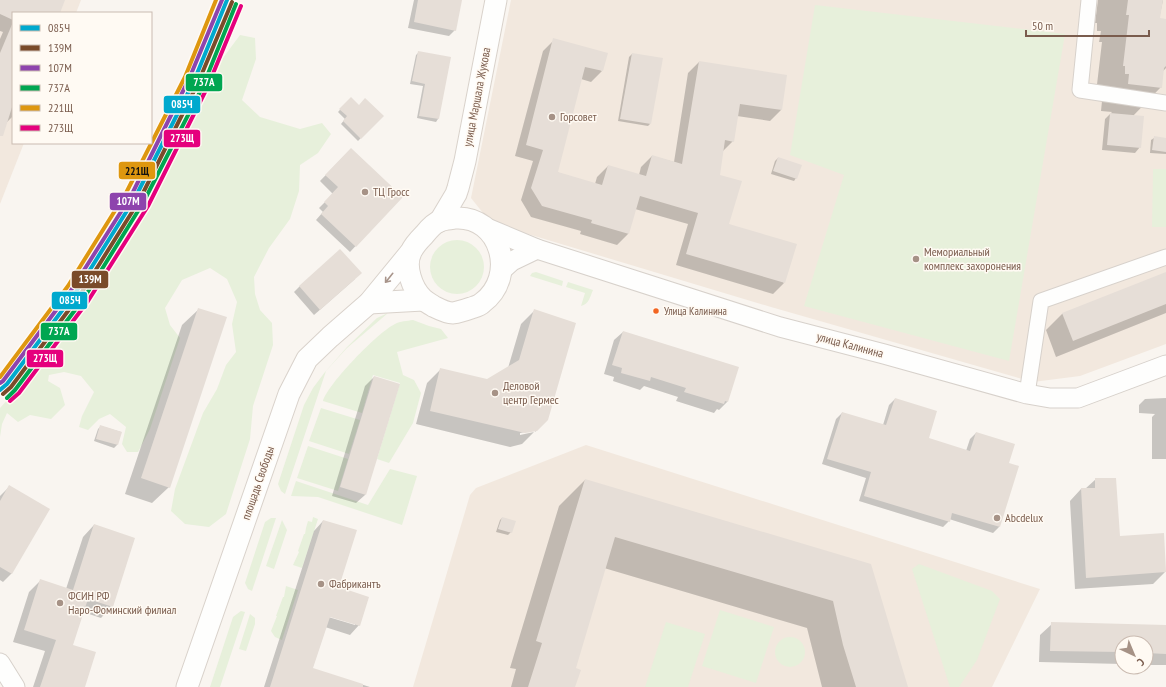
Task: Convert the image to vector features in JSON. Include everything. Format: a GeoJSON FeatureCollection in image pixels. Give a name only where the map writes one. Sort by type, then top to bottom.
{"type":"FeatureCollection","features":[{"type":"Feature","properties":{"kind":"main road","name":"улица Маршала Жукова"},"geometry":{"type":"LineString","coordinates":[[440,221],[456,194],[465,161],[496,0]]}},
{"type":"Feature","properties":{"kind":"main road"},"geometry":{"type":"LineString","coordinates":[[456,194],[494,239],[499,249],[501,259],[502,270],[500,280],[489,297],[481,304],[462,312],[451,313],[441,310],[423,300],[411,283],[408,268],[410,253],[416,242],[440,221],[461,218],[468,219],[483,226]]}},
{"type":"Feature","properties":{"kind":"main road","name":"площадь Свободы"},"geometry":{"type":"LineString","coordinates":[[187,687],[290,394],[307,359],[369,303],[410,253]]}},
{"type":"Feature","properties":{"kind":"main road"},"geometry":{"type":"LineString","coordinates":[[369,303],[423,300]]}},
{"type":"Feature","properties":{"kind":"street"},"geometry":{"type":"LineString","coordinates":[[1089,0],[1080,90],[1166,103]]}},
{"type":"Feature","properties":{"kind":"street","name":"улица Калинина"},"geometry":{"type":"LineString","coordinates":[[483,226],[537,249],[780,327],[1027,394],[1050,398],[1078,398],[1166,365]]}},
{"type":"Feature","properties":{"kind":"street"},"geometry":{"type":"LineString","coordinates":[[502,270],[512,261],[537,249]]}},
{"type":"Feature","properties":{"kind":"street"},"geometry":{"type":"LineString","coordinates":[[1027,394],[1041,301],[1166,257]]}},
{"type":"Feature","properties":{"kind":"street"},"geometry":{"type":"LineString","coordinates":[[0,663],[15,687]]}},
{"type":"Feature","properties":{"kind":"shaded area"},"geometry":{"type":"Polygon","coordinates":[[[0,0],[81,0],[76,12],[12,12],[12,144],[24,144],[0,204],[0,0]]]}},
{"type":"Feature","properties":{"kind":"shaded area"},"geometry":{"type":"Polygon","coordinates":[[[511,0],[1166,0],[1166,344],[1080,376],[1033,382],[771,307],[491,223],[471,198],[511,0]]]}},
{"type":"Feature","properties":{"kind":"shaded area"},"geometry":{"type":"Polygon","coordinates":[[[586,445],[1040,589],[992,687],[413,687],[470,495],[476,488],[586,445]]]}},
{"type":"Feature","properties":{"kind":"green space"},"geometry":{"type":"Polygon","coordinates":[[[815,5],[1065,34],[1009,361],[804,306],[844,175],[790,155],[815,5]]]}},
{"type":"Feature","properties":{"kind":"green space"},"geometry":{"type":"Polygon","coordinates":[[[240,35],[255,38],[256,59],[242,100],[260,117],[300,129],[322,123],[331,134],[318,153],[300,165],[299,191],[290,219],[269,248],[254,277],[255,294],[260,310],[272,323],[273,345],[253,406],[250,439],[226,514],[209,527],[185,524],[171,511],[175,489],[203,413],[217,389],[226,365],[236,352],[232,324],[237,302],[227,279],[210,268],[182,280],[165,308],[170,325],[180,338],[150,429],[138,452],[127,452],[122,444],[126,427],[110,414],[99,419],[88,430],[79,427],[82,416],[94,392],[81,376],[64,372],[49,375],[48,381],[60,388],[65,405],[51,419],[30,415],[18,422],[7,413],[2,424],[0,437],[0,408],[29,376],[86,301],[145,204],[217,66],[240,35]]]}},
{"type":"Feature","properties":{"kind":"green space"},"geometry":{"type":"Polygon","coordinates":[[[1153,169],[1166,169],[1166,227],[1152,227],[1153,169]]]}},
{"type":"Feature","properties":{"kind":"green space"},"geometry":{"type":"Polygon","coordinates":[[[452,240],[462,240],[472,244],[480,252],[484,262],[484,272],[480,282],[472,290],[462,294],[452,294],[442,290],[434,282],[430,272],[430,262],[434,252],[442,244],[452,240]]]}},
{"type":"Feature","properties":{"kind":"green space"},"geometry":{"type":"Polygon","coordinates":[[[536,272],[563,281],[562,286],[530,276],[532,273],[536,272]]]}},
{"type":"Feature","properties":{"kind":"green space"},"geometry":{"type":"Polygon","coordinates":[[[568,282],[593,290],[586,304],[581,306],[585,293],[566,287],[568,282]]]}},
{"type":"Feature","properties":{"kind":"green space"},"geometry":{"type":"Polygon","coordinates":[[[388,313],[347,348],[326,371],[285,494],[281,491],[278,484],[304,405],[313,388],[325,372],[347,347],[377,318],[388,313]]]}},
{"type":"Feature","properties":{"kind":"green space"},"geometry":{"type":"Polygon","coordinates":[[[413,320],[441,329],[448,338],[397,352],[403,375],[414,380],[421,393],[413,423],[389,463],[377,459],[400,383],[373,375],[362,413],[323,401],[343,371],[377,337],[397,323],[413,320]]]}},
{"type":"Feature","properties":{"kind":"green space"},"geometry":{"type":"Polygon","coordinates":[[[321,408],[360,420],[349,454],[309,441],[321,408]]]}},
{"type":"Feature","properties":{"kind":"green space"},"geometry":{"type":"Polygon","coordinates":[[[308,446],[348,459],[338,491],[297,478],[308,446]]]}},
{"type":"Feature","properties":{"kind":"green space"},"geometry":{"type":"Polygon","coordinates":[[[390,469],[417,476],[402,525],[318,497],[291,496],[296,481],[368,505],[390,469]]]}},
{"type":"Feature","properties":{"kind":"green space"},"geometry":{"type":"Polygon","coordinates":[[[313,517],[318,519],[302,568],[293,565],[299,552],[298,551],[305,534],[308,521],[312,522],[313,517]]]}},
{"type":"Feature","properties":{"kind":"green space"},"geometry":{"type":"Polygon","coordinates":[[[271,518],[276,518],[252,591],[248,589],[245,583],[265,522],[271,518]]]}},
{"type":"Feature","properties":{"kind":"green space"},"geometry":{"type":"Polygon","coordinates":[[[282,520],[287,530],[274,569],[266,566],[282,520]]]}},
{"type":"Feature","properties":{"kind":"green space"},"geometry":{"type":"Polygon","coordinates":[[[919,564],[992,591],[1000,599],[977,660],[959,687],[950,687],[912,569],[919,564]]]}},
{"type":"Feature","properties":{"kind":"green space"},"geometry":{"type":"Polygon","coordinates":[[[286,586],[298,590],[282,640],[275,637],[271,631],[284,597],[286,586]]]}},
{"type":"Feature","properties":{"kind":"green space"},"geometry":{"type":"Polygon","coordinates":[[[720,610],[774,627],[756,683],[702,666],[720,610]]]}},
{"type":"Feature","properties":{"kind":"green space"},"geometry":{"type":"Polygon","coordinates":[[[241,611],[245,612],[220,687],[210,687],[233,617],[241,611]]]}},
{"type":"Feature","properties":{"kind":"green space"},"geometry":{"type":"Polygon","coordinates":[[[250,614],[255,618],[255,624],[246,651],[239,649],[250,614]]]}},
{"type":"Feature","properties":{"kind":"green space"},"geometry":{"type":"Polygon","coordinates":[[[666,622],[705,634],[688,687],[645,687],[666,622]]]}},
{"type":"Feature","properties":{"kind":"green space"},"geometry":{"type":"Polygon","coordinates":[[[790,637],[801,641],[805,652],[801,663],[790,667],[779,663],[775,652],[779,641],[790,637]]]}},
{"type":"Feature","properties":{"kind":"building"},"geometry":{"type":"Polygon","coordinates":[[[0,0],[65,0],[60,12],[12,12],[12,20],[0,14],[0,0]]]}},
{"type":"Feature","properties":{"kind":"building"},"geometry":{"type":"Polygon","coordinates":[[[418,0],[462,0],[456,31],[414,22],[418,0]]]}},
{"type":"Feature","properties":{"kind":"building"},"geometry":{"type":"Polygon","coordinates":[[[1128,0],[1163,0],[1160,18],[1166,19],[1166,66],[1164,68],[1162,88],[1128,84],[1129,74],[1125,74],[1125,66],[1123,66],[1129,15],[1126,15],[1128,0]]]}},
{"type":"Feature","properties":{"kind":"building"},"geometry":{"type":"Polygon","coordinates":[[[12,24],[12,107],[3,136],[0,136],[0,53],[12,24]]]}},
{"type":"Feature","properties":{"kind":"building"},"geometry":{"type":"Polygon","coordinates":[[[553,38],[608,53],[603,71],[585,67],[558,172],[602,185],[608,165],[646,176],[652,155],[682,164],[699,61],[787,75],[782,110],[740,104],[734,142],[725,140],[720,175],[742,181],[729,224],[797,244],[785,283],[686,254],[698,213],[640,196],[629,234],[591,223],[592,220],[542,206],[531,188],[543,150],[526,145],[553,38]]]}},
{"type":"Feature","properties":{"kind":"building"},"geometry":{"type":"Polygon","coordinates":[[[418,51],[451,57],[439,119],[419,116],[425,84],[412,81],[418,51]]]}},
{"type":"Feature","properties":{"kind":"building"},"geometry":{"type":"Polygon","coordinates":[[[632,53],[663,58],[651,124],[620,119],[632,53]]]}},
{"type":"Feature","properties":{"kind":"building"},"geometry":{"type":"Polygon","coordinates":[[[351,97],[359,105],[365,98],[384,116],[361,139],[343,121],[347,116],[339,109],[351,97]]]}},
{"type":"Feature","properties":{"kind":"building"},"geometry":{"type":"Polygon","coordinates":[[[1110,113],[1144,116],[1141,148],[1107,145],[1110,113]]]}},
{"type":"Feature","properties":{"kind":"building"},"geometry":{"type":"Polygon","coordinates":[[[1154,136],[1166,138],[1166,152],[1152,150],[1154,136]]]}},
{"type":"Feature","properties":{"kind":"building","name":"ТЦ Гросс"},"geometry":{"type":"Polygon","coordinates":[[[351,148],[403,197],[356,247],[321,214],[328,206],[324,202],[338,187],[325,175],[351,148]]]}},
{"type":"Feature","properties":{"kind":"building"},"geometry":{"type":"Polygon","coordinates":[[[778,157],[802,165],[797,179],[773,171],[778,157]]]}},
{"type":"Feature","properties":{"kind":"building"},"geometry":{"type":"Polygon","coordinates":[[[340,249],[362,273],[320,310],[299,286],[340,249]]]}},
{"type":"Feature","properties":{"kind":"building"},"geometry":{"type":"Polygon","coordinates":[[[1166,272],[1166,304],[1073,341],[1062,313],[1166,272]]]}},
{"type":"Feature","properties":{"kind":"building"},"geometry":{"type":"Polygon","coordinates":[[[198,308],[227,317],[170,488],[141,478],[198,308]]]}},
{"type":"Feature","properties":{"kind":"building","name":"Деловой центр Гермес"},"geometry":{"type":"Polygon","coordinates":[[[534,309],[576,323],[548,420],[537,431],[525,433],[430,411],[440,368],[487,379],[519,360],[534,309]]]}},
{"type":"Feature","properties":{"kind":"building"},"geometry":{"type":"Polygon","coordinates":[[[623,331],[739,367],[728,402],[725,401],[724,404],[684,392],[686,388],[651,377],[650,381],[621,373],[622,368],[612,365],[623,331]]]}},
{"type":"Feature","properties":{"kind":"building"},"geometry":{"type":"Polygon","coordinates":[[[374,376],[400,384],[366,495],[340,487],[374,376]]]}},
{"type":"Feature","properties":{"kind":"building"},"geometry":{"type":"Polygon","coordinates":[[[895,398],[937,411],[929,438],[970,451],[976,432],[1015,444],[1009,463],[1019,466],[1000,527],[952,513],[950,522],[864,496],[871,472],[827,459],[842,412],[886,425],[895,398]]]}},
{"type":"Feature","properties":{"kind":"building"},"geometry":{"type":"Polygon","coordinates":[[[100,425],[122,432],[118,445],[96,439],[100,425]]]}},
{"type":"Feature","properties":{"kind":"building"},"geometry":{"type":"Polygon","coordinates":[[[1095,478],[1116,478],[1120,536],[1164,533],[1166,572],[1086,578],[1081,488],[1095,488],[1095,478]]]}},
{"type":"Feature","properties":{"kind":"building"},"geometry":{"type":"Polygon","coordinates":[[[585,479],[871,564],[908,687],[856,687],[843,645],[833,601],[615,537],[576,668],[581,670],[575,687],[528,687],[542,643],[536,641],[585,479]]]}},
{"type":"Feature","properties":{"kind":"building"},"geometry":{"type":"Polygon","coordinates":[[[9,485],[50,509],[12,574],[0,567],[0,501],[9,485]]]}},
{"type":"Feature","properties":{"kind":"building"},"geometry":{"type":"Polygon","coordinates":[[[502,517],[516,521],[512,533],[498,529],[502,517]]]}},
{"type":"Feature","properties":{"kind":"building","name":"Фабрикантъ"},"geometry":{"type":"Polygon","coordinates":[[[323,520],[357,530],[339,587],[369,597],[360,626],[330,617],[313,668],[363,684],[363,687],[270,687],[323,520]]]}},
{"type":"Feature","properties":{"kind":"building","name":"ФСИН РФ Наро-Фоминский филиал"},"geometry":{"type":"Polygon","coordinates":[[[94,524],[135,538],[113,607],[88,599],[73,645],[96,652],[85,687],[40,687],[56,640],[24,630],[40,579],[73,590],[94,524]]]}},
{"type":"Feature","properties":{"kind":"building"},"geometry":{"type":"Polygon","coordinates":[[[1051,622],[1166,625],[1166,654],[1154,653],[1154,635],[1114,635],[1114,652],[1050,651],[1051,622]]]}},
{"type":"Feature","properties":{"kind":"transit line","name":"221Щ"},"geometry":{"type":"LineString","coordinates":[[152,142],[185,77],[216,0]]}},
{"type":"Feature","properties":{"kind":"transit line","name":"107М"},"geometry":{"type":"LineString","coordinates":[[0,383],[72,289],[131,196],[189,79],[222,0]]}},
{"type":"Feature","properties":{"kind":"transit line","name":"085Ч"},"geometry":{"type":"LineString","coordinates":[[0,390],[7,384],[76,292],[135,198],[194,81],[227,0]]}},
{"type":"Feature","properties":{"kind":"transit line","name":"139М"},"geometry":{"type":"LineString","coordinates":[[3,394],[11,387],[80,295],[139,201],[198,83],[232,2]]}},
{"type":"Feature","properties":{"kind":"transit line","name":"737А"},"geometry":{"type":"LineString","coordinates":[[7,398],[15,390],[84,298],[143,203],[203,86],[236,4]]}},
{"type":"Feature","properties":{"kind":"transit line","name":"273Щ"},"geometry":{"type":"LineString","coordinates":[[10,401],[19,393],[88,301],[148,206],[207,88],[241,6]]}},
{"type":"Feature","properties":{"kind":"transit line","name":"221Щ"},"geometry":{"type":"LineString","coordinates":[[0,377],[68,286],[126,193],[151,144]]}},
{"type":"Feature","properties":{"kind":"place","name":"Горсовет"},"geometry":{"type":"Point","coordinates":[552,117]}},
{"type":"Feature","properties":{"kind":"place","name":"ТЦ Гросс"},"geometry":{"type":"Point","coordinates":[365,192]}},
{"type":"Feature","properties":{"kind":"place","name":"Мемориальный комплекс захоронения"},"geometry":{"type":"Point","coordinates":[916,259]}},
{"type":"Feature","properties":{"kind":"place","name":"Улица Калинина"},"geometry":{"type":"Point","coordinates":[656,311]}},
{"type":"Feature","properties":{"kind":"place","name":"Деловой центр Гермес"},"geometry":{"type":"Point","coordinates":[495,393]}},
{"type":"Feature","properties":{"kind":"place","name":"Abcdelux"},"geometry":{"type":"Point","coordinates":[997,518]}},
{"type":"Feature","properties":{"kind":"place","name":"Фабрикантъ"},"geometry":{"type":"Point","coordinates":[321,584]}},
{"type":"Feature","properties":{"kind":"place","name":"ФСИН РФ Наро-Фоминский филиал"},"geometry":{"type":"Point","coordinates":[60,603]}}]}
